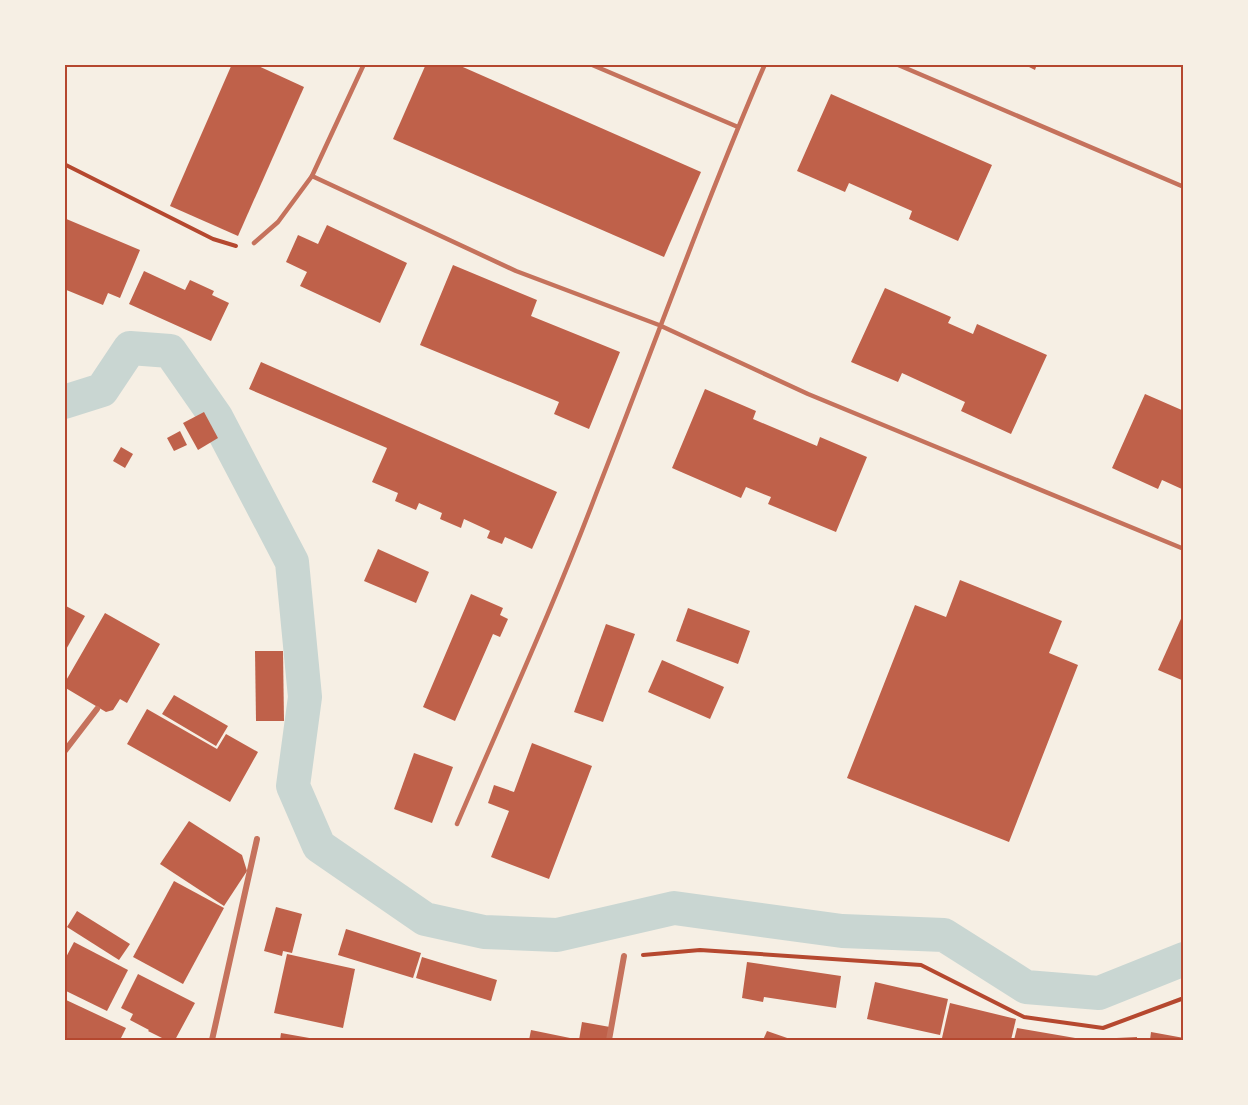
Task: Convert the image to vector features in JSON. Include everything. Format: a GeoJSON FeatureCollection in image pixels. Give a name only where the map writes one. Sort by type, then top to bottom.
{"type":"FeatureCollection","features":[{"type":"Feature","properties":{"kind":"street"},"geometry":{"type":"LineString","coordinates":[[64,752],[97,709]]}},
{"type":"Feature","properties":{"kind":"street"},"geometry":{"type":"LineString","coordinates":[[212,1041],[257,839]]}},
{"type":"Feature","properties":{"kind":"street"},"geometry":{"type":"LineString","coordinates":[[609,1041],[624,956]]}},
{"type":"Feature","properties":{"kind":"lane"},"geometry":{"type":"LineString","coordinates":[[254,243],[278,222],[312,177],[364,64]]}},
{"type":"Feature","properties":{"kind":"lane"},"geometry":{"type":"LineString","coordinates":[[590,64],[738,128]]}},
{"type":"Feature","properties":{"kind":"lane"},"geometry":{"type":"LineString","coordinates":[[457,824],[596,496],[659,325],[765,64]]}},
{"type":"Feature","properties":{"kind":"lane"},"geometry":{"type":"LineString","coordinates":[[896,64],[1184,187]]}},
{"type":"Feature","properties":{"kind":"lane"},"geometry":{"type":"LineString","coordinates":[[312,177],[516,272],[659,325],[808,394],[1184,549]]}},
{"type":"Feature","properties":{"kind":"path"},"geometry":{"type":"LineString","coordinates":[[64,164],[213,239],[238,247],[254,243]]}},
{"type":"Feature","properties":{"kind":"path"},"geometry":{"type":"LineString","coordinates":[[624,956],[700,950],[921,965],[1024,1017],[1103,1028],[1184,999]]}},
{"type":"Feature","properties":{"kind":"building"},"geometry":{"type":"Polygon","coordinates":[[[232,64],[254,64],[304,87],[238,236],[170,206],[232,64]]]}},
{"type":"Feature","properties":{"kind":"building"},"geometry":{"type":"Polygon","coordinates":[[[426,64],[456,64],[701,172],[664,257],[393,139],[426,64]]]}},
{"type":"Feature","properties":{"kind":"building"},"geometry":{"type":"Polygon","coordinates":[[[1023,64],[1037,64],[1035,70],[1023,64]]]}},
{"type":"Feature","properties":{"kind":"building"},"geometry":{"type":"Polygon","coordinates":[[[831,94],[992,165],[958,241],[909,219],[912,211],[849,183],[845,192],[797,171],[831,94]]]}},
{"type":"Feature","properties":{"kind":"building"},"geometry":{"type":"Polygon","coordinates":[[[64,218],[140,250],[120,298],[108,293],[103,305],[64,289],[64,218]]]}},
{"type":"Feature","properties":{"kind":"building"},"geometry":{"type":"Polygon","coordinates":[[[327,225],[407,263],[380,323],[300,286],[307,272],[286,262],[298,235],[318,244],[327,225]]]}},
{"type":"Feature","properties":{"kind":"building"},"geometry":{"type":"Polygon","coordinates":[[[453,265],[537,300],[531,316],[620,352],[589,429],[554,414],[559,402],[420,345],[453,265]]]}},
{"type":"Feature","properties":{"kind":"building"},"geometry":{"type":"Polygon","coordinates":[[[144,271],[185,290],[190,280],[214,291],[212,295],[229,303],[211,341],[129,304],[144,271]]]}},
{"type":"Feature","properties":{"kind":"building"},"geometry":{"type":"Polygon","coordinates":[[[885,288],[951,317],[948,323],[973,334],[977,324],[1047,355],[1011,434],[961,411],[965,402],[902,373],[898,382],[851,362],[885,288]]]}},
{"type":"Feature","properties":{"kind":"building"},"geometry":{"type":"Polygon","coordinates":[[[261,362],[557,492],[532,549],[505,537],[502,544],[487,538],[490,531],[464,519],[461,528],[440,519],[442,513],[419,503],[416,510],[395,501],[398,493],[372,482],[387,448],[249,389],[261,362]]]}},
{"type":"Feature","properties":{"kind":"building"},"geometry":{"type":"Polygon","coordinates":[[[705,389],[756,411],[753,419],[817,446],[820,437],[867,457],[836,532],[768,504],[771,497],[746,487],[741,498],[672,468],[705,389]]]}},
{"type":"Feature","properties":{"kind":"building"},"geometry":{"type":"Polygon","coordinates":[[[1145,394],[1184,411],[1184,490],[1162,480],[1158,489],[1112,468],[1145,394]]]}},
{"type":"Feature","properties":{"kind":"building"},"geometry":{"type":"Polygon","coordinates":[[[204,412],[218,438],[198,450],[183,423],[204,412]]]}},
{"type":"Feature","properties":{"kind":"building"},"geometry":{"type":"Polygon","coordinates":[[[180,431],[187,445],[174,451],[167,438],[180,431]]]}},
{"type":"Feature","properties":{"kind":"building"},"geometry":{"type":"Polygon","coordinates":[[[121,447],[133,454],[125,468],[113,461],[121,447]]]}},
{"type":"Feature","properties":{"kind":"building"},"geometry":{"type":"Polygon","coordinates":[[[378,549],[429,572],[416,603],[364,581],[378,549]]]}},
{"type":"Feature","properties":{"kind":"building"},"geometry":{"type":"Polygon","coordinates":[[[960,580],[1062,621],[1049,653],[1078,665],[1009,842],[847,778],[915,605],[946,617],[960,580]]]}},
{"type":"Feature","properties":{"kind":"building"},"geometry":{"type":"Polygon","coordinates":[[[471,594],[503,608],[500,615],[508,619],[500,637],[493,634],[455,721],[423,707],[471,594]]]}},
{"type":"Feature","properties":{"kind":"building"},"geometry":{"type":"Polygon","coordinates":[[[64,605],[85,616],[64,653],[64,605]]]}},
{"type":"Feature","properties":{"kind":"building"},"geometry":{"type":"Polygon","coordinates":[[[688,608],[750,631],[738,664],[676,641],[688,608]]]}},
{"type":"Feature","properties":{"kind":"building"},"geometry":{"type":"Polygon","coordinates":[[[1184,612],[1184,681],[1158,670],[1184,612]]]}},
{"type":"Feature","properties":{"kind":"building"},"geometry":{"type":"Polygon","coordinates":[[[105,613],[160,644],[127,703],[120,699],[113,710],[106,712],[64,687],[105,613]]]}},
{"type":"Feature","properties":{"kind":"building"},"geometry":{"type":"Polygon","coordinates":[[[606,624],[635,634],[603,722],[574,712],[606,624]]]}},
{"type":"Feature","properties":{"kind":"building"},"geometry":{"type":"Polygon","coordinates":[[[255,651],[283,651],[284,721],[256,721],[255,651]]]}},
{"type":"Feature","properties":{"kind":"building"},"geometry":{"type":"Polygon","coordinates":[[[662,660],[724,687],[710,719],[648,692],[662,660]]]}},
{"type":"Feature","properties":{"kind":"building"},"geometry":{"type":"Polygon","coordinates":[[[174,695],[228,726],[216,746],[162,714],[174,695]]]}},
{"type":"Feature","properties":{"kind":"building"},"geometry":{"type":"Polygon","coordinates":[[[147,709],[217,749],[226,734],[258,752],[230,802],[127,744],[147,709]]]}},
{"type":"Feature","properties":{"kind":"building"},"geometry":{"type":"Polygon","coordinates":[[[532,743],[592,766],[549,879],[491,857],[509,811],[488,803],[494,785],[514,792],[532,743]]]}},
{"type":"Feature","properties":{"kind":"building"},"geometry":{"type":"Polygon","coordinates":[[[414,753],[453,767],[432,823],[394,809],[414,753]]]}},
{"type":"Feature","properties":{"kind":"building"},"geometry":{"type":"Polygon","coordinates":[[[189,821],[242,855],[247,871],[224,906],[160,864],[189,821]]]}},
{"type":"Feature","properties":{"kind":"building"},"geometry":{"type":"Polygon","coordinates":[[[174,881],[224,908],[183,984],[133,957],[174,881]]]}},
{"type":"Feature","properties":{"kind":"building"},"geometry":{"type":"Polygon","coordinates":[[[276,907],[302,914],[292,953],[283,951],[282,956],[264,951],[276,907]]]}},
{"type":"Feature","properties":{"kind":"building"},"geometry":{"type":"Polygon","coordinates":[[[77,911],[130,944],[119,960],[67,927],[77,911]]]}},
{"type":"Feature","properties":{"kind":"building"},"geometry":{"type":"Polygon","coordinates":[[[346,929],[421,953],[413,978],[338,955],[346,929]]]}},
{"type":"Feature","properties":{"kind":"building"},"geometry":{"type":"Polygon","coordinates":[[[74,942],[128,970],[107,1011],[64,990],[64,961],[74,942]]]}},
{"type":"Feature","properties":{"kind":"building"},"geometry":{"type":"Polygon","coordinates":[[[287,954],[355,969],[343,1028],[274,1013],[287,954]]]}},
{"type":"Feature","properties":{"kind":"building"},"geometry":{"type":"Polygon","coordinates":[[[422,957],[497,980],[491,1001],[416,978],[422,957]]]}},
{"type":"Feature","properties":{"kind":"building"},"geometry":{"type":"Polygon","coordinates":[[[747,962],[841,976],[836,1008],[764,997],[763,1002],[742,998],[747,962]]]}},
{"type":"Feature","properties":{"kind":"building"},"geometry":{"type":"Polygon","coordinates":[[[138,974],[195,1003],[175,1040],[166,1040],[148,1031],[130,1020],[133,1014],[121,1008],[138,974]]]}},
{"type":"Feature","properties":{"kind":"building"},"geometry":{"type":"Polygon","coordinates":[[[875,982],[948,999],[940,1035],[867,1019],[875,982]]]}},
{"type":"Feature","properties":{"kind":"building"},"geometry":{"type":"Polygon","coordinates":[[[64,999],[126,1028],[120,1040],[64,1040],[64,999]]]}},
{"type":"Feature","properties":{"kind":"building"},"geometry":{"type":"Polygon","coordinates":[[[950,1003],[1016,1019],[1011,1040],[942,1038],[950,1003]]]}},
{"type":"Feature","properties":{"kind":"building"},"geometry":{"type":"Polygon","coordinates":[[[582,1022],[610,1027],[608,1040],[579,1040],[582,1022]]]}},
{"type":"Feature","properties":{"kind":"building"},"geometry":{"type":"Polygon","coordinates":[[[1017,1028],[1081,1039],[1081,1040],[1014,1040],[1017,1028]]]}},
{"type":"Feature","properties":{"kind":"building"},"geometry":{"type":"Polygon","coordinates":[[[531,1030],[570,1038],[573,1040],[529,1040],[531,1030]]]}},
{"type":"Feature","properties":{"kind":"building"},"geometry":{"type":"Polygon","coordinates":[[[767,1031],[793,1040],[763,1040],[767,1031]]]}},
{"type":"Feature","properties":{"kind":"building"},"geometry":{"type":"Polygon","coordinates":[[[1151,1032],[1184,1038],[1184,1040],[1150,1040],[1151,1032]]]}},
{"type":"Feature","properties":{"kind":"building"},"geometry":{"type":"Polygon","coordinates":[[[281,1033],[315,1039],[315,1040],[280,1040],[281,1033]]]}},
{"type":"Feature","properties":{"kind":"building"},"geometry":{"type":"Polygon","coordinates":[[[1137,1037],[1137,1040],[1096,1040],[1096,1039],[1137,1037]]]}},
{"type":"Feature","properties":{"kind":"waterway"},"geometry":{"type":"LineString","coordinates":[[64,402],[102,390],[130,348],[170,351],[216,417],[292,562],[305,697],[293,786],[319,846],[425,919],[484,932],[557,935],[674,908],[842,931],[944,935],[1026,987],[1099,993],[1184,959]]}}]}
